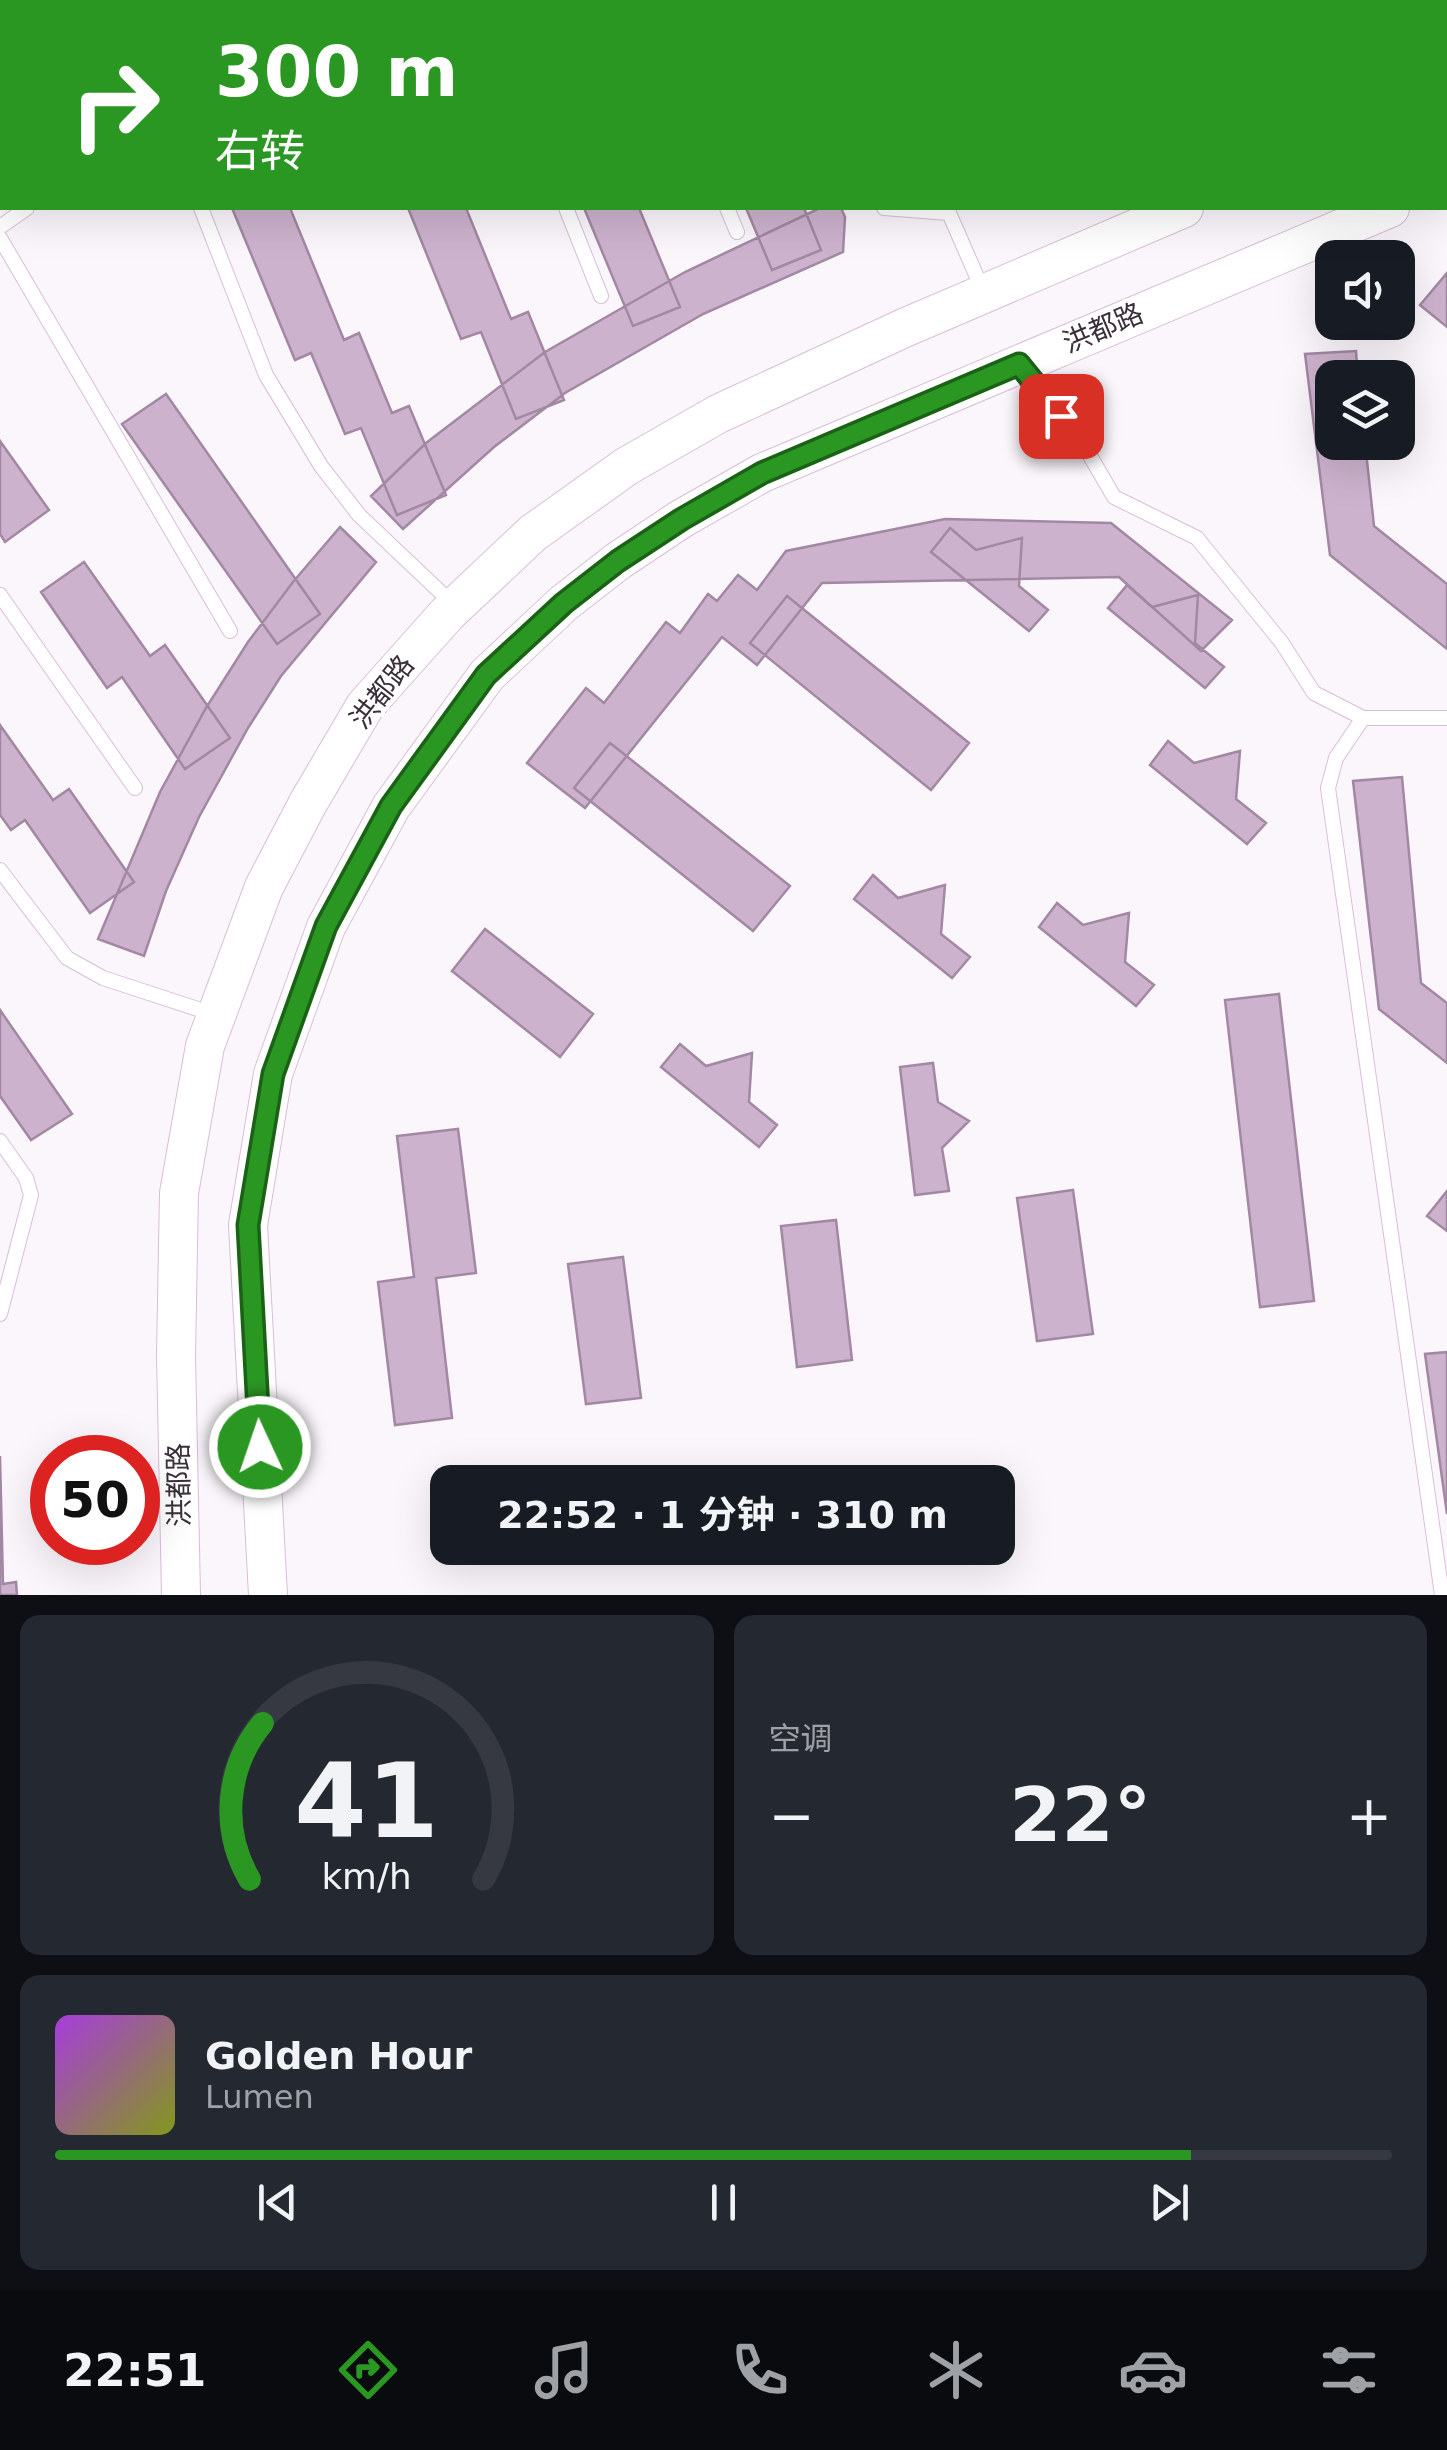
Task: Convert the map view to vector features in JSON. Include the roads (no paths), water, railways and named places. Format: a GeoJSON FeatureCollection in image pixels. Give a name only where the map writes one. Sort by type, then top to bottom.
{"type":"FeatureCollection","features":[{"type":"Feature","properties":{"kind":"main road","name":"洪都路"},"geometry":{"type":"LineString","coordinates":[[181,1595],[176,1355],[179,1193],[205,1046],[264,887],[366,706],[455,607],[533,533],[627,466],[718,414],[1179,210]]}},
{"type":"Feature","properties":{"kind":"main road","name":"洪都路"},"geometry":{"type":"LineString","coordinates":[[268,1595],[248,1225],[273,1074],[326,926],[391,806],[486,675],[564,603],[618,561],[762,473],[1385,210]]}},
{"type":"Feature","properties":{"kind":"lane"},"geometry":{"type":"LineString","coordinates":[[0,227],[24,210]]}},
{"type":"Feature","properties":{"kind":"lane"},"geometry":{"type":"LineString","coordinates":[[201,210],[266,374],[321,466],[359,515],[455,607]]}},
{"type":"Feature","properties":{"kind":"lane"},"geometry":{"type":"LineString","coordinates":[[567,210],[601,296]]}},
{"type":"Feature","properties":{"kind":"lane"},"geometry":{"type":"LineString","coordinates":[[729,210],[737,232]]}},
{"type":"Feature","properties":{"kind":"lane"},"geometry":{"type":"LineString","coordinates":[[951,210],[984,294]]}},
{"type":"Feature","properties":{"kind":"lane"},"geometry":{"type":"LineString","coordinates":[[0,238],[230,631]]}},
{"type":"Feature","properties":{"kind":"lane"},"geometry":{"type":"LineString","coordinates":[[1019,364],[1082,442],[1114,497],[1197,538],[1282,642],[1314,693],[1363,718],[1447,718]]}},
{"type":"Feature","properties":{"kind":"lane"},"geometry":{"type":"LineString","coordinates":[[0,595],[135,788]]}},
{"type":"Feature","properties":{"kind":"lane"},"geometry":{"type":"LineString","coordinates":[[1363,718],[1336,758],[1328,788],[1442,1595]]}},
{"type":"Feature","properties":{"kind":"lane"},"geometry":{"type":"LineString","coordinates":[[0,870],[68,958],[104,978],[216,1015]]}},
{"type":"Feature","properties":{"kind":"lane"},"geometry":{"type":"LineString","coordinates":[[0,1141],[26,1178],[31,1195],[0,1314]]}}]}
